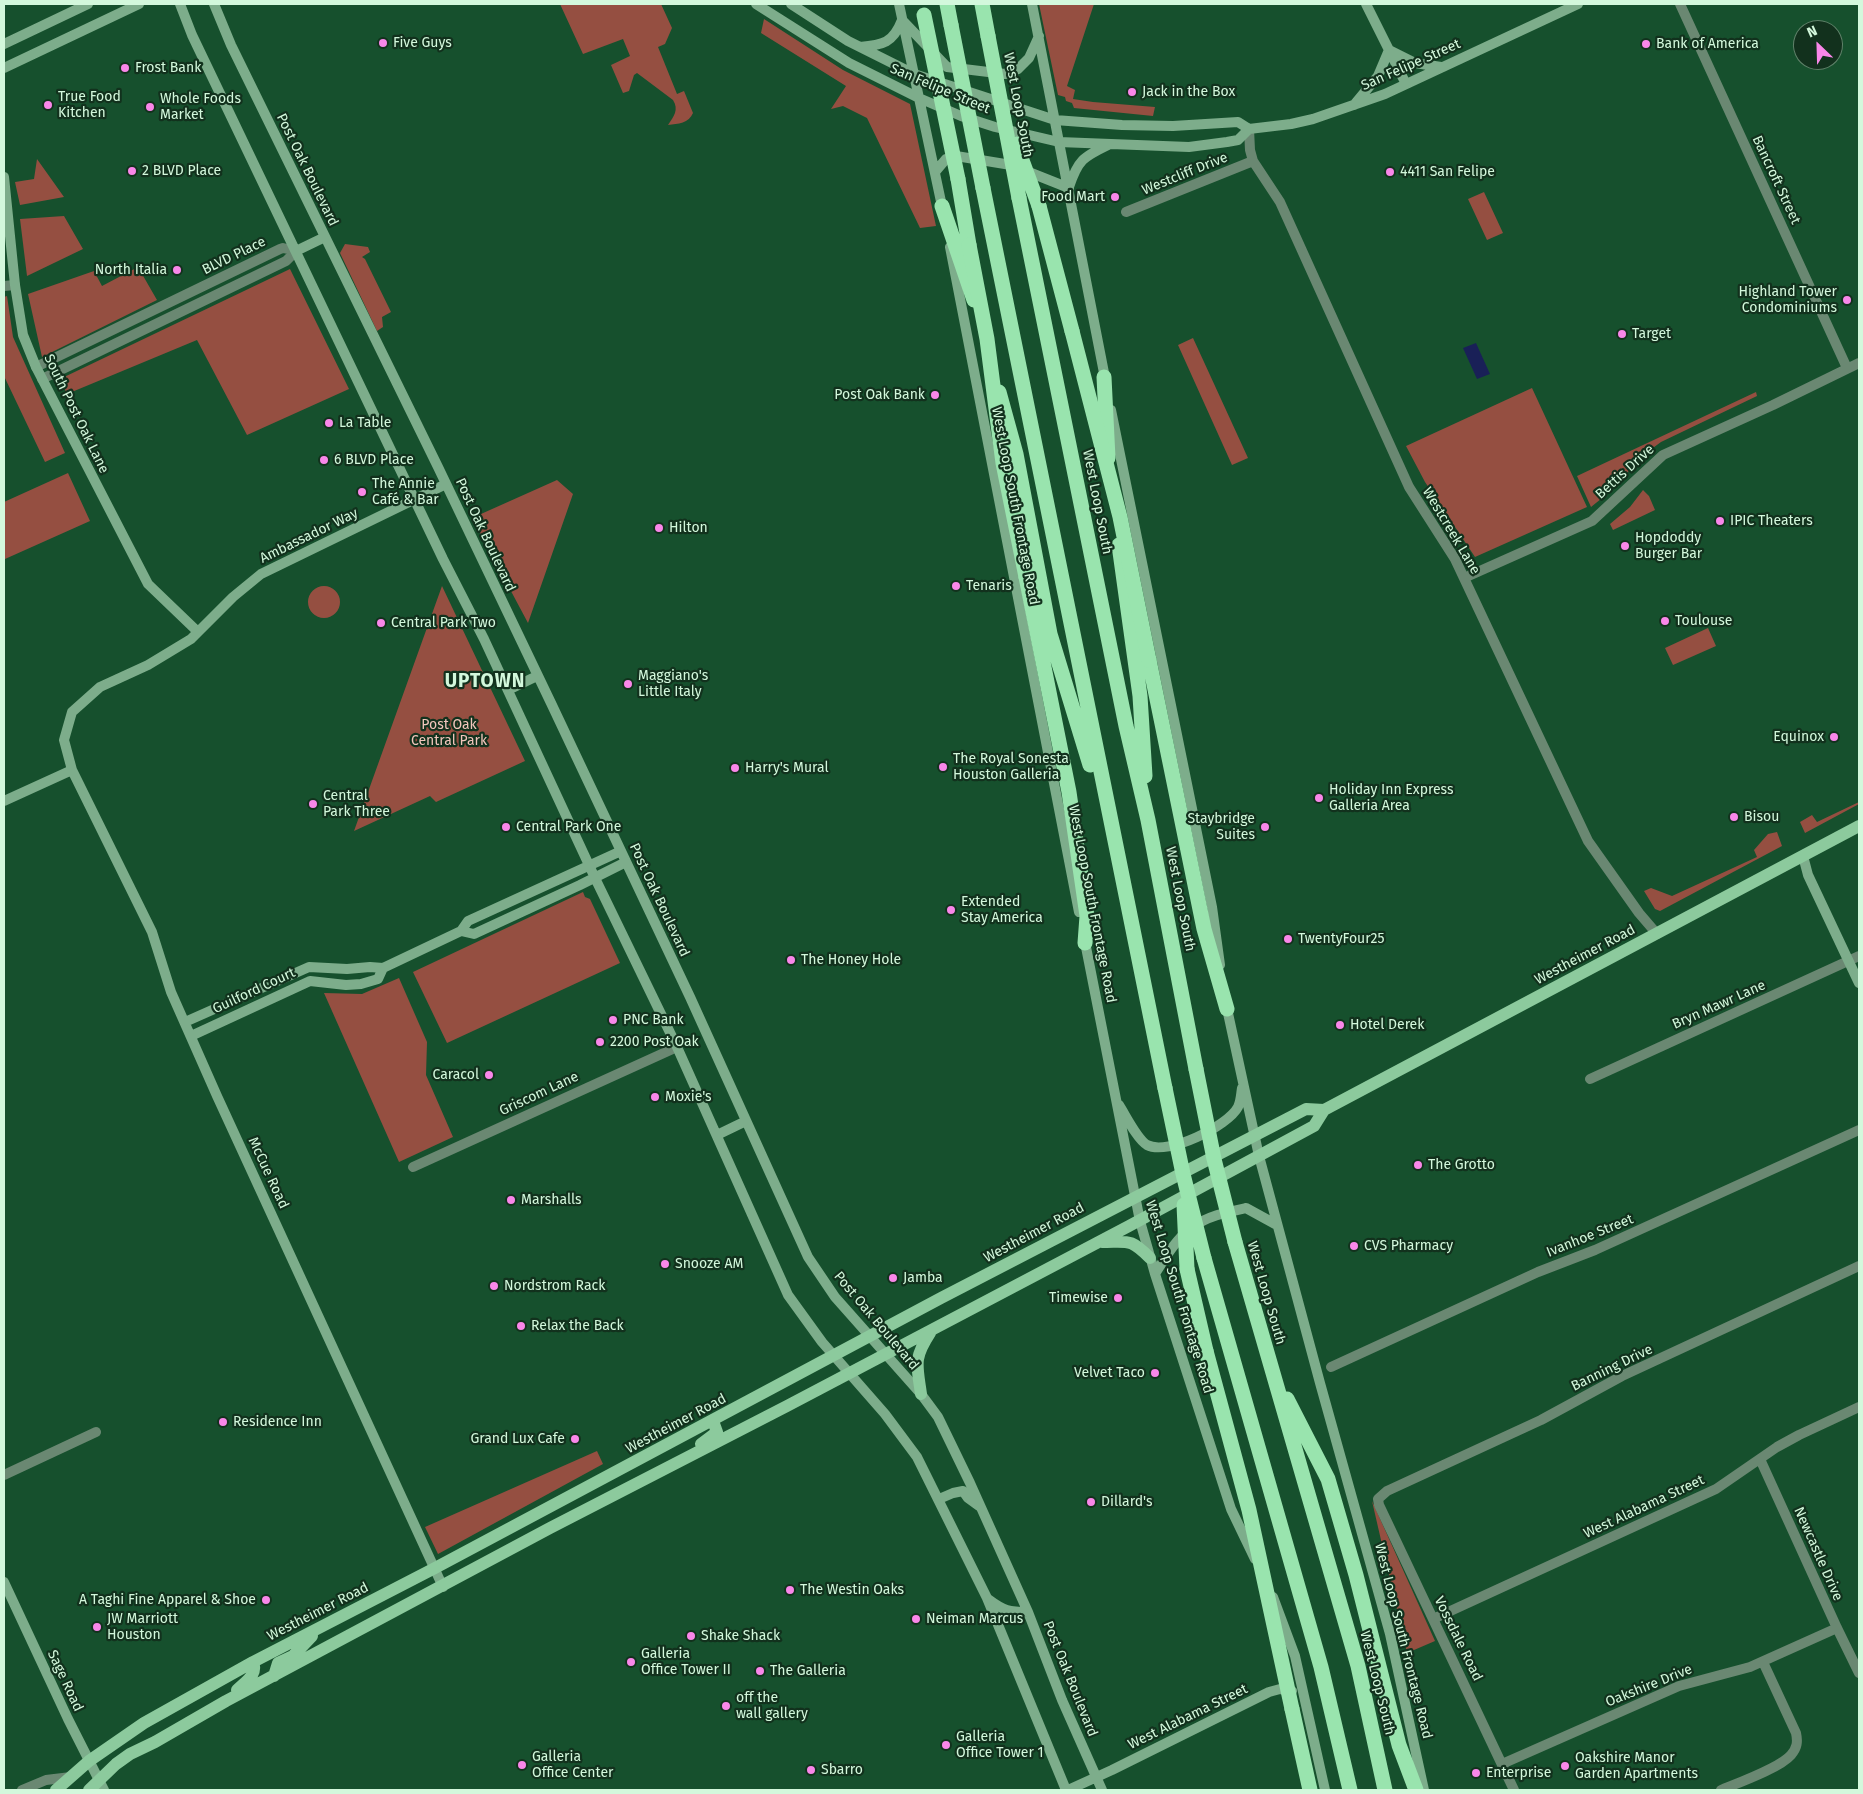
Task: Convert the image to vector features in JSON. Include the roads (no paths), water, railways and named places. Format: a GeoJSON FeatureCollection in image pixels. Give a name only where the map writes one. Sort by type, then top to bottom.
{"type":"FeatureCollection","features":[{"type":"Feature","properties":{"kind":"highway"},"geometry":{"type":"LineString","coordinates":[[947,4],[1114,844],[1183,1174],[1204,1258],[1318,1658],[1350,1790]]}},
{"type":"Feature","properties":{"kind":"highway","name":"West Loop South"},"geometry":{"type":"LineString","coordinates":[[982,4],[1019,198],[1126,726],[1148,820],[1214,1159],[1271,1369],[1358,1666],[1385,1790]]}},
{"type":"Feature","properties":{"kind":"highway"},"geometry":{"type":"LineString","coordinates":[[923,9],[958,180],[987,339],[1004,463],[1069,792],[1088,916],[1085,942]]}},
{"type":"Feature","properties":{"kind":"highway"},"geometry":{"type":"LineString","coordinates":[[1000,101],[1039,206],[1120,517],[1204,929],[1227,1009]]}},
{"type":"Feature","properties":{"kind":"highway"},"geometry":{"type":"LineString","coordinates":[[942,206],[971,290],[1016,454],[1050,634],[1114,844]]}},
{"type":"Feature","properties":{"kind":"highway"},"geometry":{"type":"LineString","coordinates":[[1104,377],[1109,469],[1140,696],[1148,820]]}},
{"type":"Feature","properties":{"kind":"highway"},"geometry":{"type":"LineString","coordinates":[[1183,1174],[1187,1269],[1206,1351],[1250,1510],[1310,1790]]}},
{"type":"Feature","properties":{"kind":"highway"},"geometry":{"type":"LineString","coordinates":[[1271,1369],[1328,1479],[1356,1575],[1399,1745],[1416,1790]]}},
{"type":"Feature","properties":{"kind":"main road"},"geometry":{"type":"LineString","coordinates":[[4,44],[88,4]]}},
{"type":"Feature","properties":{"kind":"main road"},"geometry":{"type":"LineString","coordinates":[[4,68],[139,4]]}},
{"type":"Feature","properties":{"kind":"main road"},"geometry":{"type":"LineString","coordinates":[[180,4],[192,35],[414,500],[508,690],[595,878],[676,1046],[788,1295],[849,1374],[907,1442],[926,1472],[987,1598],[1067,1790]]}},
{"type":"Feature","properties":{"kind":"main road","name":"Post Oak Boulevard"},"geometry":{"type":"LineString","coordinates":[[214,4],[231,45],[446,484],[621,850],[808,1257],[834,1297],[921,1394],[938,1418],[1028,1612],[1062,1700],[1102,1790]]}},
{"type":"Feature","properties":{"kind":"main road","name":"San Felipe Street"},"geometry":{"type":"LineString","coordinates":[[757,4],[849,62],[919,98],[961,116],[995,127],[1059,142],[1189,147],[1238,140],[1248,129],[1291,124],[1353,106],[1385,94],[1578,4]]}},
{"type":"Feature","properties":{"kind":"main road","name":"San Felipe Street"},"geometry":{"type":"LineString","coordinates":[[791,4],[848,41],[914,74],[1055,120],[1122,125],[1173,126],[1238,122],[1248,129]]}},
{"type":"Feature","properties":{"kind":"main road","name":"West Loop South Frontage Road"},"geometry":{"type":"LineString","coordinates":[[898,4],[942,206],[1134,1198],[1150,1258],[1231,1509],[1273,1596],[1295,1656],[1325,1790]]}},
{"type":"Feature","properties":{"kind":"main road","name":"West Loop South Frontage Road"},"geometry":{"type":"LineString","coordinates":[[1032,4],[1104,377],[1212,907],[1227,1009],[1259,1156],[1390,1634],[1424,1790]]}},
{"type":"Feature","properties":{"kind":"main road"},"geometry":{"type":"LineString","coordinates":[[1366,4],[1406,84]]}},
{"type":"Feature","properties":{"kind":"main road"},"geometry":{"type":"LineString","coordinates":[[860,47],[876,45],[889,40],[897,32],[902,20],[947,67],[1005,74],[1018,69],[1029,58],[1039,36]]}},
{"type":"Feature","properties":{"kind":"main road"},"geometry":{"type":"LineString","coordinates":[[1389,50],[1415,63],[1442,67]]}},
{"type":"Feature","properties":{"kind":"main road"},"geometry":{"type":"LineString","coordinates":[[1353,106],[1378,76],[1389,50]]}},
{"type":"Feature","properties":{"kind":"main road"},"geometry":{"type":"LineString","coordinates":[[935,172],[946,159],[956,156],[1011,165],[1069,188],[1078,165],[1085,158],[1110,144]]}},
{"type":"Feature","properties":{"kind":"main road","name":"South Post Oak Lane"},"geometry":{"type":"LineString","coordinates":[[4,177],[15,285],[23,335],[36,367],[148,584],[198,632]]}},
{"type":"Feature","properties":{"kind":"main road"},"geometry":{"type":"LineString","coordinates":[[296,250],[325,237]]}},
{"type":"Feature","properties":{"kind":"main road","name":"Ambassador Way"},"geometry":{"type":"LineString","coordinates":[[72,770],[64,740],[72,712],[100,687],[148,665],[191,639],[233,597],[261,574],[446,484]]}},
{"type":"Feature","properties":{"kind":"main road"},"geometry":{"type":"LineString","coordinates":[[508,690],[537,676]]}},
{"type":"Feature","properties":{"kind":"main road"},"geometry":{"type":"LineString","coordinates":[[4,800],[72,770]]}},
{"type":"Feature","properties":{"kind":"main road","name":"McCue Road"},"geometry":{"type":"LineString","coordinates":[[72,770],[152,932],[171,992],[217,1096],[443,1587]]}},
{"type":"Feature","properties":{"kind":"main road","name":"Westheimer Road"},"geometry":{"type":"LineString","coordinates":[[89,1790],[102,1785],[116,1764],[130,1754],[155,1742],[226,1701],[443,1587],[550,1528],[1140,1221],[1314,1126],[1324,1110],[1859,826]]}},
{"type":"Feature","properties":{"kind":"main road","name":"Guilford Court"},"geometry":{"type":"LineString","coordinates":[[185,1022],[309,967],[383,968],[461,931],[468,921],[621,850]]}},
{"type":"Feature","properties":{"kind":"main road"},"geometry":{"type":"LineString","coordinates":[[1803,856],[1808,875],[1859,983]]}},
{"type":"Feature","properties":{"kind":"main road","name":"Guilford Court"},"geometry":{"type":"LineString","coordinates":[[461,931],[474,934],[626,862]]}},
{"type":"Feature","properties":{"kind":"main road","name":"Guilford Court"},"geometry":{"type":"LineString","coordinates":[[191,1036],[310,980],[346,985],[362,984],[378,979],[383,968]]}},
{"type":"Feature","properties":{"kind":"main road"},"geometry":{"type":"LineString","coordinates":[[224,1004],[230,1017]]}},
{"type":"Feature","properties":{"kind":"main road"},"geometry":{"type":"LineString","coordinates":[[1116,1100],[1140,1138],[1146,1144],[1164,1149],[1201,1135],[1230,1116],[1238,1107],[1243,1082]]}},
{"type":"Feature","properties":{"kind":"main road","name":"Westheimer Road"},"geometry":{"type":"LineString","coordinates":[[56,1790],[89,1760],[144,1723],[253,1662],[1306,1109],[1324,1110]]}},
{"type":"Feature","properties":{"kind":"main road"},"geometry":{"type":"LineString","coordinates":[[717,1135],[746,1121]]}},
{"type":"Feature","properties":{"kind":"main road"},"geometry":{"type":"LineString","coordinates":[[1155,1274],[1174,1246],[1191,1228],[1216,1215],[1246,1208],[1277,1225]]}},
{"type":"Feature","properties":{"kind":"main road"},"geometry":{"type":"LineString","coordinates":[[1099,1242],[1130,1242],[1136,1244],[1150,1258]]}},
{"type":"Feature","properties":{"kind":"main road"},"geometry":{"type":"LineString","coordinates":[[921,1394],[917,1359],[920,1347],[932,1330]]}},
{"type":"Feature","properties":{"kind":"main road"},"geometry":{"type":"LineString","coordinates":[[674,1465],[717,1432],[713,1421]]}},
{"type":"Feature","properties":{"kind":"main road"},"geometry":{"type":"LineString","coordinates":[[550,1528],[556,1518],[566,1512],[594,1484]]}},
{"type":"Feature","properties":{"kind":"main road"},"geometry":{"type":"LineString","coordinates":[[939,1499],[964,1491],[968,1498],[980,1506]]}},
{"type":"Feature","properties":{"kind":"main road","name":"Sage Road"},"geometry":{"type":"LineString","coordinates":[[4,1582],[68,1719],[102,1785]]}},
{"type":"Feature","properties":{"kind":"main road"},"geometry":{"type":"LineString","coordinates":[[987,1598],[1009,1612],[1028,1612]]}},
{"type":"Feature","properties":{"kind":"main road"},"geometry":{"type":"LineString","coordinates":[[274,1676],[278,1664],[293,1656],[318,1629]]}},
{"type":"Feature","properties":{"kind":"main road"},"geometry":{"type":"LineString","coordinates":[[226,1701],[254,1673],[256,1668],[253,1662]]}},
{"type":"Feature","properties":{"kind":"main road","name":"West Alabama Street"},"geometry":{"type":"LineString","coordinates":[[1067,1790],[1269,1692],[1280,1689],[1291,1690],[1296,1694],[1310,1718]]}},
{"type":"Feature","properties":{"kind":"street","name":"Bancroft Street"},"geometry":{"type":"LineString","coordinates":[[1680,4],[1847,368]]}},
{"type":"Feature","properties":{"kind":"street","name":"Westcreek Lane"},"geometry":{"type":"LineString","coordinates":[[1248,129],[1253,161],[1280,202],[1409,487],[1445,541],[1464,578],[1588,841],[1639,913],[1657,934]]}},
{"type":"Feature","properties":{"kind":"street","name":"Westcliff Drive"},"geometry":{"type":"LineString","coordinates":[[1126,212],[1253,161]]}},
{"type":"Feature","properties":{"kind":"street","name":"BLVD Place"},"geometry":{"type":"LineString","coordinates":[[36,367],[283,248],[296,250]]}},
{"type":"Feature","properties":{"kind":"street","name":"BLVD Place"},"geometry":{"type":"LineString","coordinates":[[42,379],[286,261],[296,250]]}},
{"type":"Feature","properties":{"kind":"street"},"geometry":{"type":"LineString","coordinates":[[4,286],[15,285]]}},
{"type":"Feature","properties":{"kind":"street","name":"Bettis Drive"},"geometry":{"type":"LineString","coordinates":[[1464,578],[1592,522],[1663,455],[1859,363]]}},
{"type":"Feature","properties":{"kind":"street","name":"Bryn Mawr Lane"},"geometry":{"type":"LineString","coordinates":[[1590,1079],[1859,956]]}},
{"type":"Feature","properties":{"kind":"street","name":"Griscom Lane"},"geometry":{"type":"LineString","coordinates":[[413,1167],[676,1046]]}},
{"type":"Feature","properties":{"kind":"street","name":"Ivanhoe Street"},"geometry":{"type":"LineString","coordinates":[[1331,1367],[1538,1272],[1595,1250],[1859,1130]]}},
{"type":"Feature","properties":{"kind":"street","name":"Banning Drive"},"geometry":{"type":"LineString","coordinates":[[1378,1498],[1387,1491],[1541,1420],[1622,1376],[1859,1266]]}},
{"type":"Feature","properties":{"kind":"street","name":"West Alabama Street"},"geometry":{"type":"LineString","coordinates":[[1433,1619],[1716,1489],[1799,1434],[1859,1407]]}},
{"type":"Feature","properties":{"kind":"street"},"geometry":{"type":"LineString","coordinates":[[4,1475],[96,1432]]}},
{"type":"Feature","properties":{"kind":"street","name":"Newcastle Drive"},"geometry":{"type":"LineString","coordinates":[[1760,1459],[1837,1628],[1856,1661],[1859,1673]]}},
{"type":"Feature","properties":{"kind":"street","name":"Vossdale Road"},"geometry":{"type":"LineString","coordinates":[[1378,1498],[1379,1505],[1514,1790]]}},
{"type":"Feature","properties":{"kind":"street","name":"Oakshire Drive"},"geometry":{"type":"LineString","coordinates":[[1502,1764],[1679,1686],[1763,1662],[1837,1628]]}},
{"type":"Feature","properties":{"kind":"street"},"geometry":{"type":"LineString","coordinates":[[1721,1790],[1784,1762],[1796,1748],[1796,1733],[1763,1662]]}},
{"type":"Feature","properties":{"kind":"street"},"geometry":{"type":"LineString","coordinates":[[22,1790],[46,1780],[71,1777]]}},
{"type":"Feature","properties":{"kind":"place","name":"Five Guys"},"geometry":{"type":"Point","coordinates":[383,43]}},
{"type":"Feature","properties":{"kind":"place","name":"Bank of America"},"geometry":{"type":"Point","coordinates":[1646,44]}},
{"type":"Feature","properties":{"kind":"place","name":"Frost Bank"},"geometry":{"type":"Point","coordinates":[125,68]}},
{"type":"Feature","properties":{"kind":"place","name":"Jack in the Box"},"geometry":{"type":"Point","coordinates":[1132,92]}},
{"type":"Feature","properties":{"kind":"place","name":"True Food Kitchen"},"geometry":{"type":"Point","coordinates":[48,105]}},
{"type":"Feature","properties":{"kind":"place","name":"Whole Foods Market"},"geometry":{"type":"Point","coordinates":[150,107]}},
{"type":"Feature","properties":{"kind":"place","name":"2 BLVD Place"},"geometry":{"type":"Point","coordinates":[132,171]}},
{"type":"Feature","properties":{"kind":"place","name":"4411 San Felipe"},"geometry":{"type":"Point","coordinates":[1390,172]}},
{"type":"Feature","properties":{"kind":"place","name":"Food Mart"},"geometry":{"type":"Point","coordinates":[1115,197]}},
{"type":"Feature","properties":{"kind":"place","name":"North Italia"},"geometry":{"type":"Point","coordinates":[177,270]}},
{"type":"Feature","properties":{"kind":"place","name":"Highland Tower Condominiums"},"geometry":{"type":"Point","coordinates":[1847,300]}},
{"type":"Feature","properties":{"kind":"place","name":"Target"},"geometry":{"type":"Point","coordinates":[1622,334]}},
{"type":"Feature","properties":{"kind":"place","name":"Post Oak Bank"},"geometry":{"type":"Point","coordinates":[935,395]}},
{"type":"Feature","properties":{"kind":"place","name":"La Table"},"geometry":{"type":"Point","coordinates":[329,423]}},
{"type":"Feature","properties":{"kind":"place","name":"6 BLVD Place"},"geometry":{"type":"Point","coordinates":[324,460]}},
{"type":"Feature","properties":{"kind":"place","name":"The Annie Café & Bar"},"geometry":{"type":"Point","coordinates":[362,492]}},
{"type":"Feature","properties":{"kind":"place","name":"IPIC Theaters"},"geometry":{"type":"Point","coordinates":[1720,521]}},
{"type":"Feature","properties":{"kind":"place","name":"Hilton"},"geometry":{"type":"Point","coordinates":[659,528]}},
{"type":"Feature","properties":{"kind":"place","name":"Hopdoddy Burger Bar"},"geometry":{"type":"Point","coordinates":[1625,546]}},
{"type":"Feature","properties":{"kind":"place","name":"Tenaris"},"geometry":{"type":"Point","coordinates":[956,586]}},
{"type":"Feature","properties":{"kind":"place","name":"Toulouse"},"geometry":{"type":"Point","coordinates":[1665,621]}},
{"type":"Feature","properties":{"kind":"place","name":"Central Park Two"},"geometry":{"type":"Point","coordinates":[381,623]}},
{"type":"Feature","properties":{"kind":"place","name":"Maggiano's Little Italy"},"geometry":{"type":"Point","coordinates":[628,684]}},
{"type":"Feature","properties":{"kind":"place","name":"Equinox"},"geometry":{"type":"Point","coordinates":[1834,737]}},
{"type":"Feature","properties":{"kind":"place","name":"The Royal Sonesta Houston Galleria"},"geometry":{"type":"Point","coordinates":[943,767]}},
{"type":"Feature","properties":{"kind":"place","name":"Harry's Mural"},"geometry":{"type":"Point","coordinates":[735,768]}},
{"type":"Feature","properties":{"kind":"place","name":"Holiday Inn Express Galleria Area"},"geometry":{"type":"Point","coordinates":[1319,798]}},
{"type":"Feature","properties":{"kind":"place","name":"Central Park Three"},"geometry":{"type":"Point","coordinates":[313,804]}},
{"type":"Feature","properties":{"kind":"place","name":"Bisou"},"geometry":{"type":"Point","coordinates":[1734,817]}},
{"type":"Feature","properties":{"kind":"place","name":"Central Park One"},"geometry":{"type":"Point","coordinates":[506,827]}},
{"type":"Feature","properties":{"kind":"place","name":"Staybridge Suites"},"geometry":{"type":"Point","coordinates":[1265,827]}},
{"type":"Feature","properties":{"kind":"place","name":"Extended Stay America"},"geometry":{"type":"Point","coordinates":[951,910]}},
{"type":"Feature","properties":{"kind":"place","name":"TwentyFour25"},"geometry":{"type":"Point","coordinates":[1288,939]}},
{"type":"Feature","properties":{"kind":"place","name":"The Honey Hole"},"geometry":{"type":"Point","coordinates":[791,960]}},
{"type":"Feature","properties":{"kind":"place","name":"PNC Bank"},"geometry":{"type":"Point","coordinates":[613,1020]}},
{"type":"Feature","properties":{"kind":"place","name":"Hotel Derek"},"geometry":{"type":"Point","coordinates":[1340,1025]}},
{"type":"Feature","properties":{"kind":"place","name":"2200 Post Oak"},"geometry":{"type":"Point","coordinates":[600,1042]}},
{"type":"Feature","properties":{"kind":"place","name":"Caracol"},"geometry":{"type":"Point","coordinates":[489,1075]}},
{"type":"Feature","properties":{"kind":"place","name":"Moxie's"},"geometry":{"type":"Point","coordinates":[655,1097]}},
{"type":"Feature","properties":{"kind":"place","name":"The Grotto"},"geometry":{"type":"Point","coordinates":[1418,1165]}},
{"type":"Feature","properties":{"kind":"place","name":"Marshalls"},"geometry":{"type":"Point","coordinates":[511,1200]}},
{"type":"Feature","properties":{"kind":"place","name":"CVS Pharmacy"},"geometry":{"type":"Point","coordinates":[1354,1246]}},
{"type":"Feature","properties":{"kind":"place","name":"Snooze AM"},"geometry":{"type":"Point","coordinates":[665,1264]}},
{"type":"Feature","properties":{"kind":"place","name":"Jamba"},"geometry":{"type":"Point","coordinates":[893,1278]}},
{"type":"Feature","properties":{"kind":"place","name":"Nordstrom Rack"},"geometry":{"type":"Point","coordinates":[494,1286]}},
{"type":"Feature","properties":{"kind":"place","name":"Timewise"},"geometry":{"type":"Point","coordinates":[1118,1298]}},
{"type":"Feature","properties":{"kind":"place","name":"Relax the Back"},"geometry":{"type":"Point","coordinates":[521,1326]}},
{"type":"Feature","properties":{"kind":"place","name":"Velvet Taco"},"geometry":{"type":"Point","coordinates":[1155,1373]}},
{"type":"Feature","properties":{"kind":"place","name":"Residence Inn"},"geometry":{"type":"Point","coordinates":[223,1422]}},
{"type":"Feature","properties":{"kind":"place","name":"Grand Lux Cafe"},"geometry":{"type":"Point","coordinates":[575,1439]}},
{"type":"Feature","properties":{"kind":"place","name":"Dillard's"},"geometry":{"type":"Point","coordinates":[1091,1502]}},
{"type":"Feature","properties":{"kind":"place","name":"The Westin Oaks"},"geometry":{"type":"Point","coordinates":[790,1590]}},
{"type":"Feature","properties":{"kind":"place","name":"A Taghi Fine Apparel & Shoe"},"geometry":{"type":"Point","coordinates":[266,1600]}},
{"type":"Feature","properties":{"kind":"place","name":"Neiman Marcus"},"geometry":{"type":"Point","coordinates":[916,1619]}},
{"type":"Feature","properties":{"kind":"place","name":"JW Marriott Houston"},"geometry":{"type":"Point","coordinates":[97,1627]}},
{"type":"Feature","properties":{"kind":"place","name":"Shake Shack"},"geometry":{"type":"Point","coordinates":[691,1636]}},
{"type":"Feature","properties":{"kind":"place","name":"Galleria Office Tower II"},"geometry":{"type":"Point","coordinates":[631,1662]}},
{"type":"Feature","properties":{"kind":"place","name":"The Galleria"},"geometry":{"type":"Point","coordinates":[760,1671]}},
{"type":"Feature","properties":{"kind":"place","name":"off the wall gallery"},"geometry":{"type":"Point","coordinates":[726,1706]}},
{"type":"Feature","properties":{"kind":"place","name":"Galleria Office Tower 1"},"geometry":{"type":"Point","coordinates":[946,1745]}},
{"type":"Feature","properties":{"kind":"place","name":"Galleria Office Center"},"geometry":{"type":"Point","coordinates":[522,1765]}},
{"type":"Feature","properties":{"kind":"place","name":"Oakshire Manor Garden Apartments"},"geometry":{"type":"Point","coordinates":[1565,1766]}},
{"type":"Feature","properties":{"kind":"place","name":"Sbarro"},"geometry":{"type":"Point","coordinates":[811,1770]}},
{"type":"Feature","properties":{"kind":"place","name":"Enterprise"},"geometry":{"type":"Point","coordinates":[1476,1773]}},
{"type":"Feature","properties":{"kind":"district","name":"UPTOWN"},"geometry":{"type":"Point","coordinates":[485,682]}},
{"type":"Feature","properties":{"kind":"park label","name":"Post Oak Central Park"},"geometry":{"type":"Point","coordinates":[449,734]}}]}
